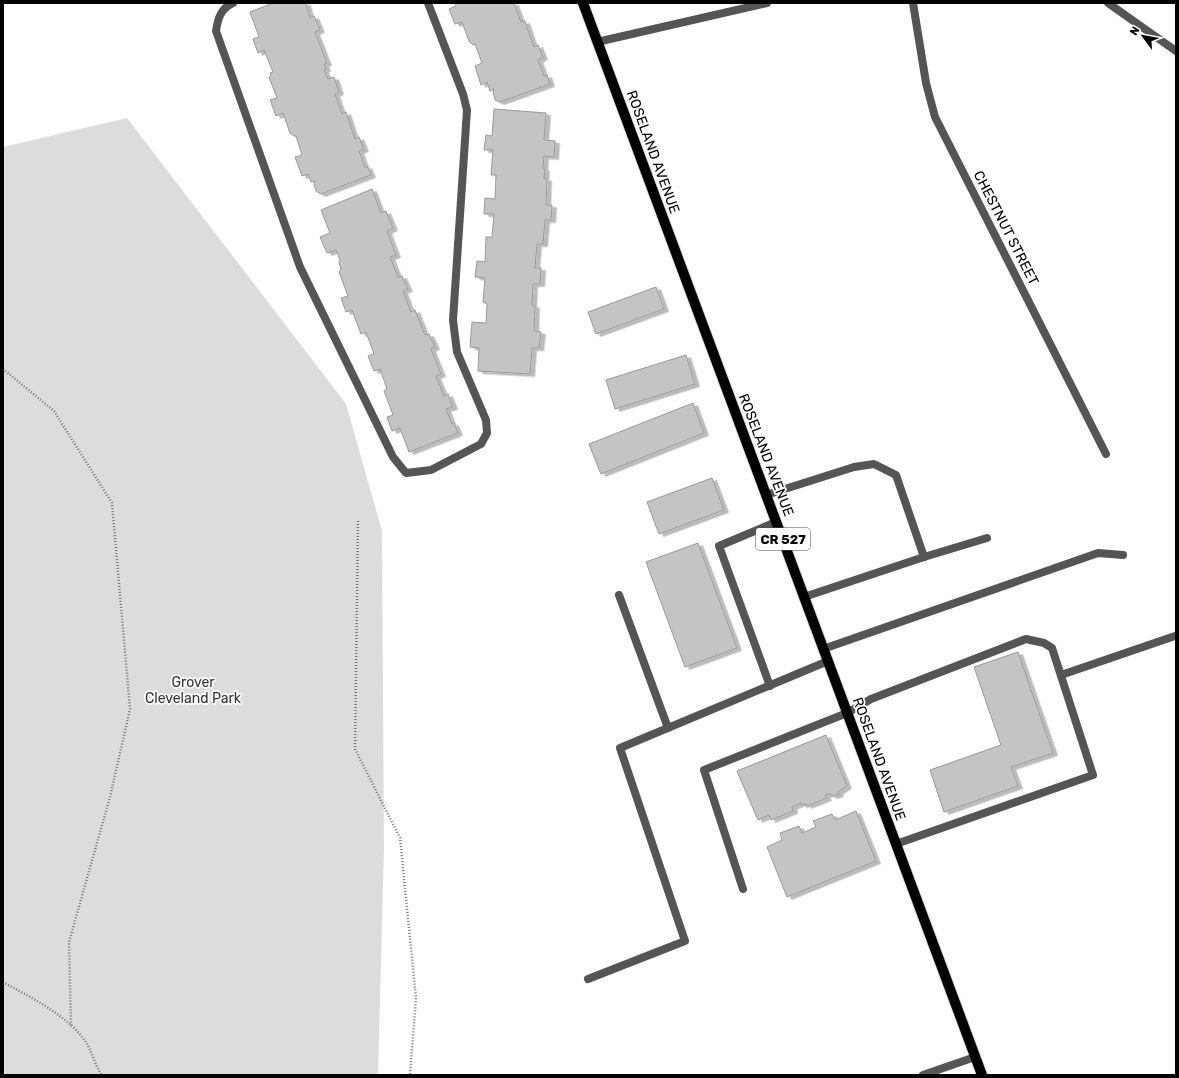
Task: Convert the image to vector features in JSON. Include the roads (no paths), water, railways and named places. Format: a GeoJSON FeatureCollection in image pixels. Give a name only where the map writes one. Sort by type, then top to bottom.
{"type":"FeatureCollection","features":[{"type":"Feature","properties":{"kind":"main road","name":"ROSELAND AVENUE"},"geometry":{"type":"LineString","coordinates":[[583,3],[982,1075]]}},
{"type":"Feature","properties":{"kind":"street"},"geometry":{"type":"LineString","coordinates":[[233,3],[225,6],[218,19],[216,31],[300,267],[393,457],[406,473],[430,470],[481,444],[487,433],[486,420],[457,352],[453,320],[467,110],[463,94],[428,3]]}},
{"type":"Feature","properties":{"kind":"street"},"geometry":{"type":"LineString","coordinates":[[597,42],[767,3]]}},
{"type":"Feature","properties":{"kind":"street","name":"CHESTNUT STREET"},"geometry":{"type":"LineString","coordinates":[[913,3],[926,83],[935,116],[1106,454]]}},
{"type":"Feature","properties":{"kind":"street"},"geometry":{"type":"LineString","coordinates":[[1108,3],[1176,51]]}},
{"type":"Feature","properties":{"kind":"street"},"geometry":{"type":"LineString","coordinates":[[766,495],[854,467],[874,464],[896,475],[924,558]]}},
{"type":"Feature","properties":{"kind":"street"},"geometry":{"type":"LineString","coordinates":[[770,686],[719,546],[776,522]]}},
{"type":"Feature","properties":{"kind":"street"},"geometry":{"type":"LineString","coordinates":[[804,597],[987,538]]}},
{"type":"Feature","properties":{"kind":"street"},"geometry":{"type":"LineString","coordinates":[[823,649],[1098,553],[1123,555]]}},
{"type":"Feature","properties":{"kind":"street"},"geometry":{"type":"LineString","coordinates":[[619,595],[668,728]]}},
{"type":"Feature","properties":{"kind":"street"},"geometry":{"type":"LineString","coordinates":[[1060,675],[1175,636]]}},
{"type":"Feature","properties":{"kind":"street"},"geometry":{"type":"LineString","coordinates":[[743,889],[704,770],[848,713],[871,699],[1026,639],[1044,643],[1052,648],[1093,775],[896,844]]}},
{"type":"Feature","properties":{"kind":"street"},"geometry":{"type":"LineString","coordinates":[[588,979],[685,942],[620,748],[828,661]]}},
{"type":"Feature","properties":{"kind":"street"},"geometry":{"type":"LineString","coordinates":[[923,1075],[975,1057]]}},
{"type":"Feature","properties":{"kind":"park label","name":"Grover Cleveland Park"},"geometry":{"type":"Point","coordinates":[193,690]}}]}
